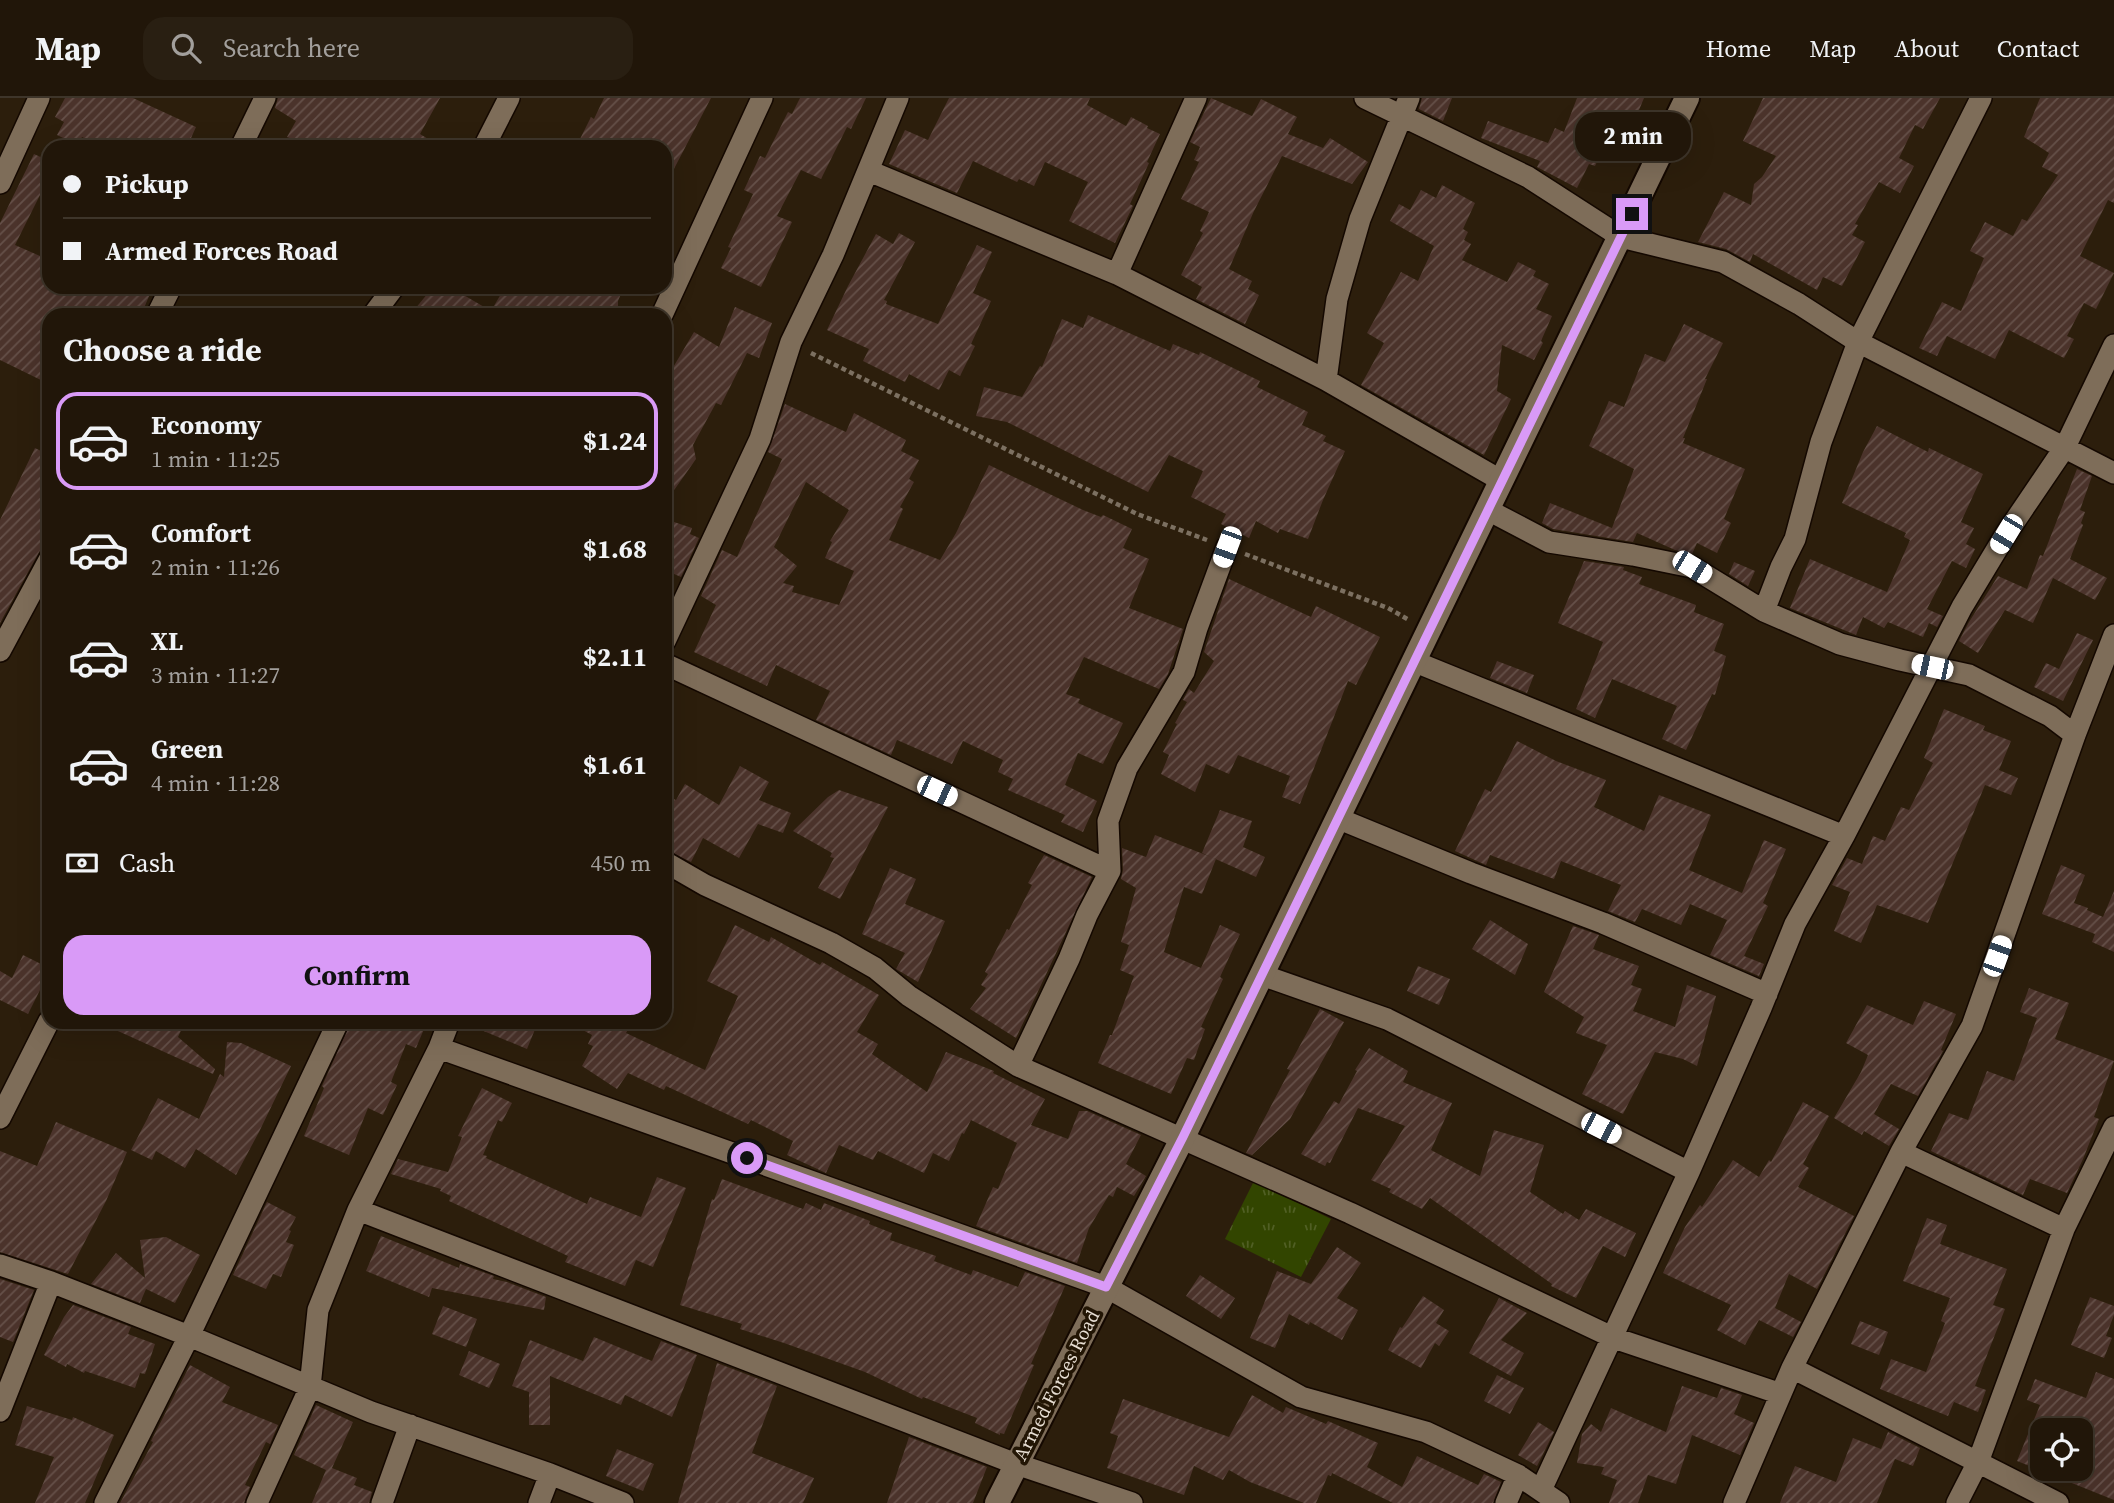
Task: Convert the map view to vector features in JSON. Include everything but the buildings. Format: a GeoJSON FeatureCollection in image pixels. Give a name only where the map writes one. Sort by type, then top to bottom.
{"type":"FeatureCollection","features":[{"type":"Feature","properties":{"kind":"street"},"geometry":{"type":"LineString","coordinates":[[0,183],[39,98]]}},
{"type":"Feature","properties":{"kind":"street"},"geometry":{"type":"LineString","coordinates":[[244,140],[265,98]]}},
{"type":"Feature","properties":{"kind":"street"},"geometry":{"type":"LineString","coordinates":[[488,140],[509,98]]}},
{"type":"Feature","properties":{"kind":"street"},"geometry":{"type":"LineString","coordinates":[[672,293],[762,98]]}},
{"type":"Feature","properties":{"kind":"street"},"geometry":{"type":"LineString","coordinates":[[672,625],[760,439],[791,342],[833,255],[898,98]]}},
{"type":"Feature","properties":{"kind":"street"},"geometry":{"type":"LineString","coordinates":[[1117,274],[1196,98]]}},
{"type":"Feature","properties":{"kind":"street"},"geometry":{"type":"LineString","coordinates":[[1365,98],[1406,106],[1528,177],[1621,237],[1723,262],[1798,304],[1858,342],[2114,473]]}},
{"type":"Feature","properties":{"kind":"street","name":"Armed Forces Road"},"geometry":{"type":"LineString","coordinates":[[997,1503],[1183,1137],[1687,98]]}},
{"type":"Feature","properties":{"kind":"street"},"geometry":{"type":"LineString","coordinates":[[1764,611],[1795,539],[1821,442],[1858,342],[1981,98]]}},
{"type":"Feature","properties":{"kind":"street"},"geometry":{"type":"LineString","coordinates":[[1326,380],[1337,299],[1360,219],[1406,106]]}},
{"type":"Feature","properties":{"kind":"street"},"geometry":{"type":"LineString","coordinates":[[869,171],[1117,274],[1326,380],[1502,481]]}},
{"type":"Feature","properties":{"kind":"street"},"geometry":{"type":"LineString","coordinates":[[1541,1490],[1689,1172],[1795,924],[1844,836],[1962,607],[1999,545],[2065,447],[2114,345]]}},
{"type":"Feature","properties":{"kind":"street"},"geometry":{"type":"LineString","coordinates":[[1488,510],[1549,541],[1692,567],[1764,611],[1840,643],[1969,675],[2050,716],[2075,735]]}},
{"type":"Feature","properties":{"kind":"street"},"geometry":{"type":"LineString","coordinates":[[1018,1066],[1110,871],[1108,821],[1127,768],[1184,672],[1227,547]]}},
{"type":"Feature","properties":{"kind":"street"},"geometry":{"type":"LineString","coordinates":[[0,651],[42,573]]}},
{"type":"Feature","properties":{"kind":"street"},"geometry":{"type":"LineString","coordinates":[[1734,1503],[1792,1368],[1901,1152],[1972,1026],[2075,735],[2114,635]]}},
{"type":"Feature","properties":{"kind":"street"},"geometry":{"type":"LineString","coordinates":[[1413,661],[1844,836]]}},
{"type":"Feature","properties":{"kind":"street"},"geometry":{"type":"LineString","coordinates":[[672,667],[1110,871]]}},
{"type":"Feature","properties":{"kind":"street"},"geometry":{"type":"LineString","coordinates":[[1338,818],[1471,873],[1603,923],[1767,994]]}},
{"type":"Feature","properties":{"kind":"street"},"geometry":{"type":"LineString","coordinates":[[672,866],[705,885],[831,943],[875,968],[909,996],[1018,1066],[1350,1213],[1614,1338],[1781,1394]]}},
{"type":"Feature","properties":{"kind":"street"},"geometry":{"type":"LineString","coordinates":[[1262,975],[1387,1019],[1689,1172]]}},
{"type":"Feature","properties":{"kind":"street"},"geometry":{"type":"LineString","coordinates":[[0,1118],[45,1029]]}},
{"type":"Feature","properties":{"kind":"street"},"geometry":{"type":"LineString","coordinates":[[105,1503],[189,1336],[335,1029]]}},
{"type":"Feature","properties":{"kind":"street"},"geometry":{"type":"LineString","coordinates":[[257,1503],[310,1387],[317,1310],[358,1210],[446,1029]]}},
{"type":"Feature","properties":{"kind":"street"},"geometry":{"type":"LineString","coordinates":[[439,1048],[1106,1287],[1301,1397],[1426,1432],[1518,1475],[1559,1503]]}},
{"type":"Feature","properties":{"kind":"street"},"geometry":{"type":"LineString","coordinates":[[1957,1503],[1978,1462],[2064,1228],[2114,1127]]}},
{"type":"Feature","properties":{"kind":"street"},"geometry":{"type":"LineString","coordinates":[[1901,1152],[2064,1228]]}},
{"type":"Feature","properties":{"kind":"street"},"geometry":{"type":"LineString","coordinates":[[358,1210],[1016,1464],[1132,1503]]}},
{"type":"Feature","properties":{"kind":"street"},"geometry":{"type":"LineString","coordinates":[[0,1265],[189,1336],[310,1387],[623,1503]]}},
{"type":"Feature","properties":{"kind":"street"},"geometry":{"type":"LineString","coordinates":[[0,1411],[51,1282]]}},
{"type":"Feature","properties":{"kind":"street"},"geometry":{"type":"LineString","coordinates":[[1792,1368],[2058,1503]]}},
{"type":"Feature","properties":{"kind":"street"},"geometry":{"type":"LineString","coordinates":[[382,1503],[410,1425]]}},
{"type":"Feature","properties":{"kind":"street"},"geometry":{"type":"LineString","coordinates":[[539,1503],[550,1474]]}},
{"type":"Feature","properties":{"kind":"street"},"geometry":{"type":"LineString","coordinates":[[1506,1503],[1518,1475]]}},
{"type":"Feature","properties":{"kind":"path"},"geometry":{"type":"LineString","coordinates":[[791,342],[1137,514],[1388,608],[1427,632]]}},
{"type":"Feature","properties":{"kind":"green space"},"geometry":{"type":"Polygon","coordinates":[[[1254,1181],[1331,1219],[1301,1277],[1225,1239],[1254,1181]]]}},
{"type":"Feature","properties":{"kind":"route"},"geometry":{"type":"LineString","coordinates":[[747,1158],[1106,1287],[1183,1137],[1632,214]]}}]}
